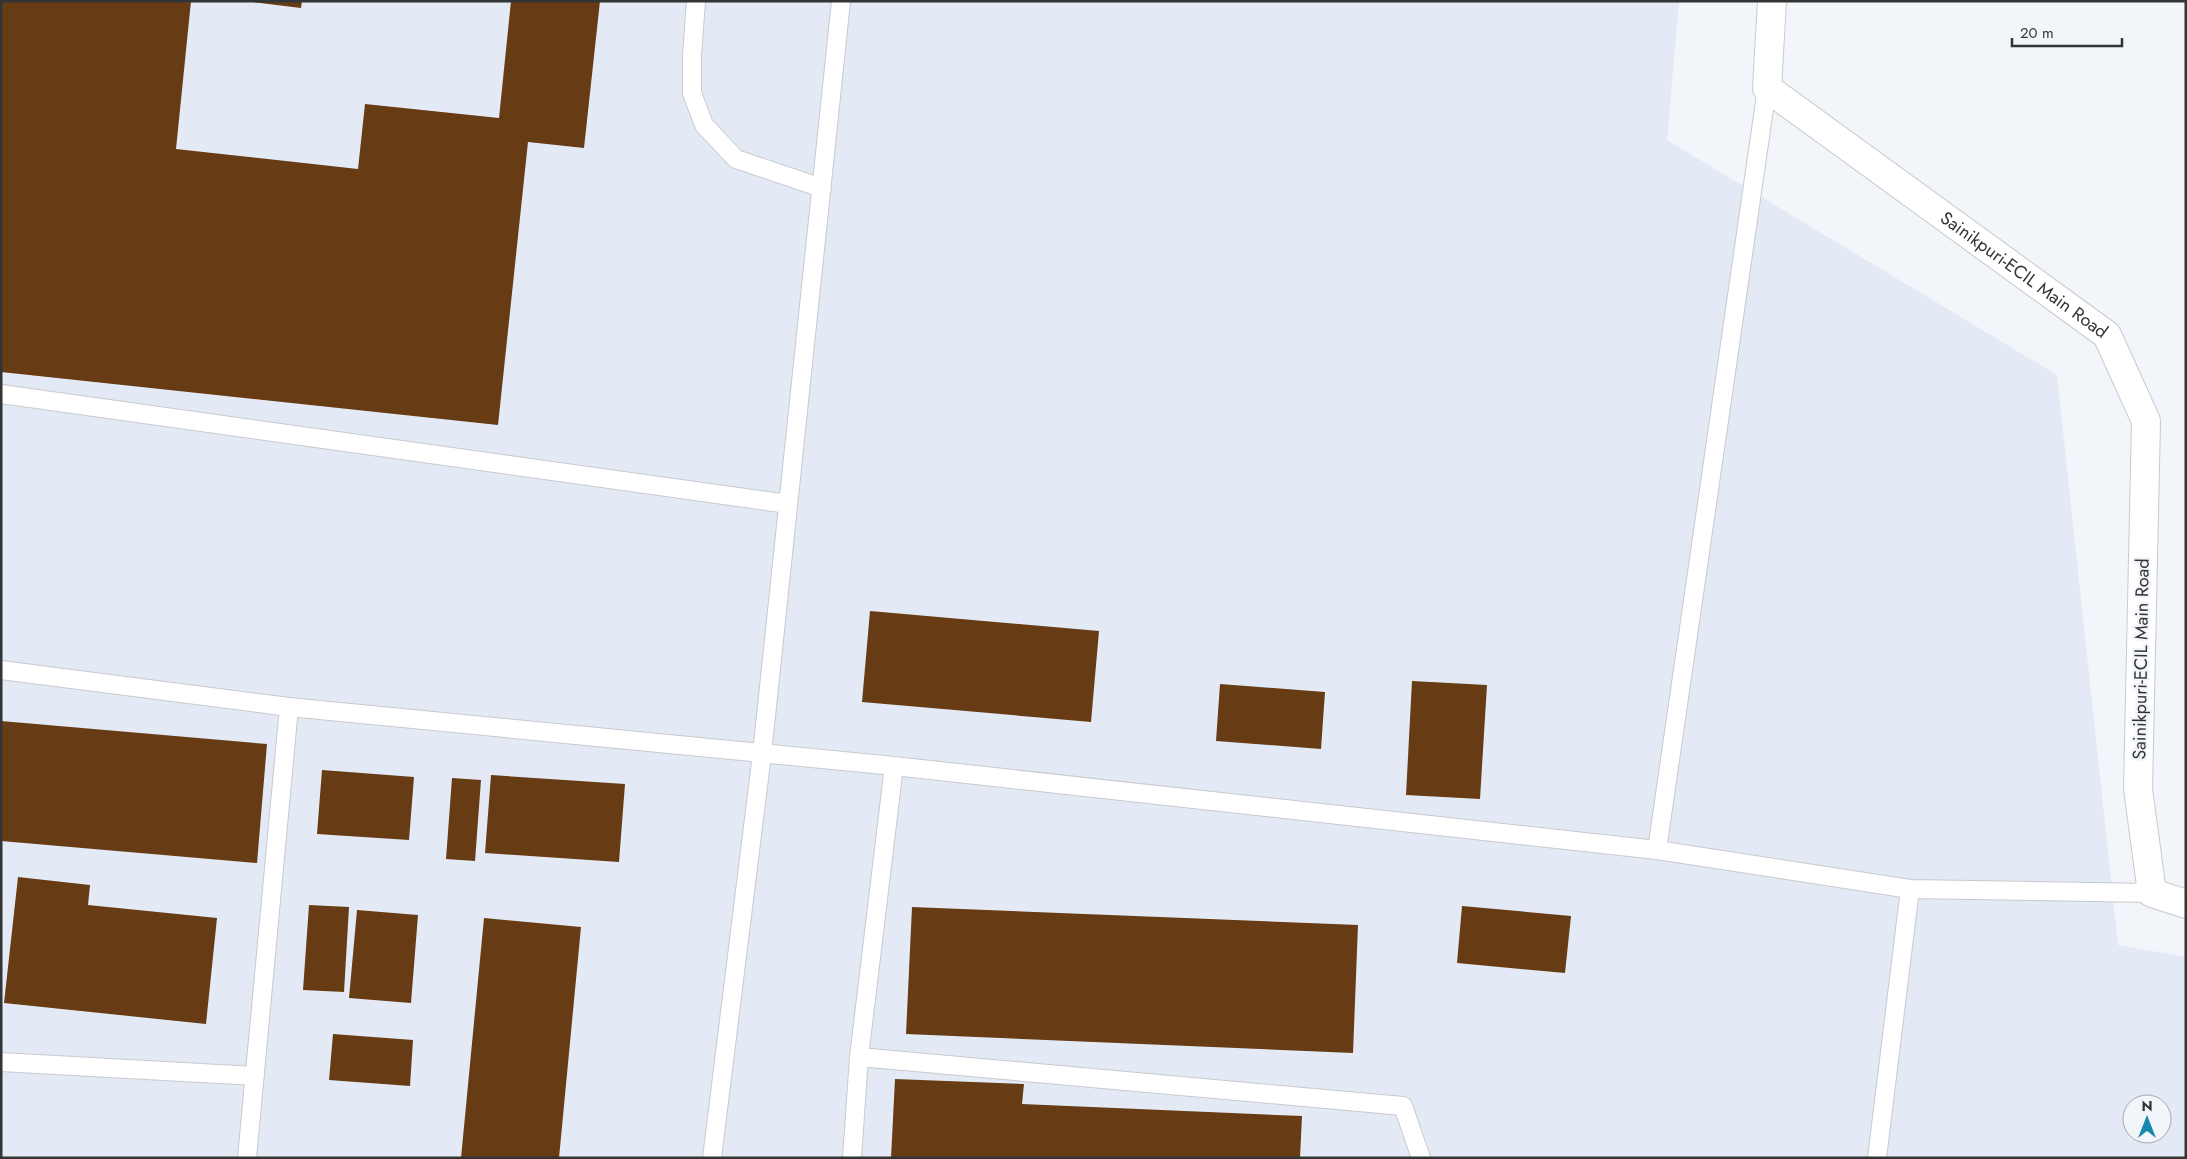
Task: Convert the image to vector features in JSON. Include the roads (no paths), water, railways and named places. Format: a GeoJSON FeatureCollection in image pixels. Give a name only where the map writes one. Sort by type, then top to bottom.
{"type":"FeatureCollection","features":[{"type":"Feature","properties":{"kind":"street"},"geometry":{"type":"LineString","coordinates":[[1767,88],[1772,1]]}},
{"type":"Feature","properties":{"kind":"street","name":"Sainikpuri-ECIL Main Road"},"geometry":{"type":"LineString","coordinates":[[1767,88],[2107,335],[2146,421],[2138,789],[2152,893]]}},
{"type":"Feature","properties":{"kind":"street"},"geometry":{"type":"LineString","coordinates":[[2152,893],[2186,904]]}},
{"type":"Feature","properties":{"kind":"lane"},"geometry":{"type":"LineString","coordinates":[[696,1],[692,55],[692,93],[704,125],[736,159],[822,188]]}},
{"type":"Feature","properties":{"kind":"lane"},"geometry":{"type":"LineString","coordinates":[[712,1158],[762,754],[842,1]]}},
{"type":"Feature","properties":{"kind":"lane"},"geometry":{"type":"LineString","coordinates":[[1657,850],[1767,88]]}},
{"type":"Feature","properties":{"kind":"lane"},"geometry":{"type":"LineString","coordinates":[[1,394],[788,504]]}},
{"type":"Feature","properties":{"kind":"lane"},"geometry":{"type":"LineString","coordinates":[[1,670],[289,707],[894,766],[1657,850],[1910,889],[2152,893]]}},
{"type":"Feature","properties":{"kind":"lane"},"geometry":{"type":"LineString","coordinates":[[248,1158],[289,707]]}},
{"type":"Feature","properties":{"kind":"lane"},"geometry":{"type":"LineString","coordinates":[[852,1158],[859,1057],[894,766]]}},
{"type":"Feature","properties":{"kind":"lane"},"geometry":{"type":"LineString","coordinates":[[1877,1158],[1910,889]]}},
{"type":"Feature","properties":{"kind":"lane"},"geometry":{"type":"LineString","coordinates":[[859,1057],[1403,1106],[1421,1158]]}},
{"type":"Feature","properties":{"kind":"lane"},"geometry":{"type":"LineString","coordinates":[[1,1062],[255,1076]]}}]}
